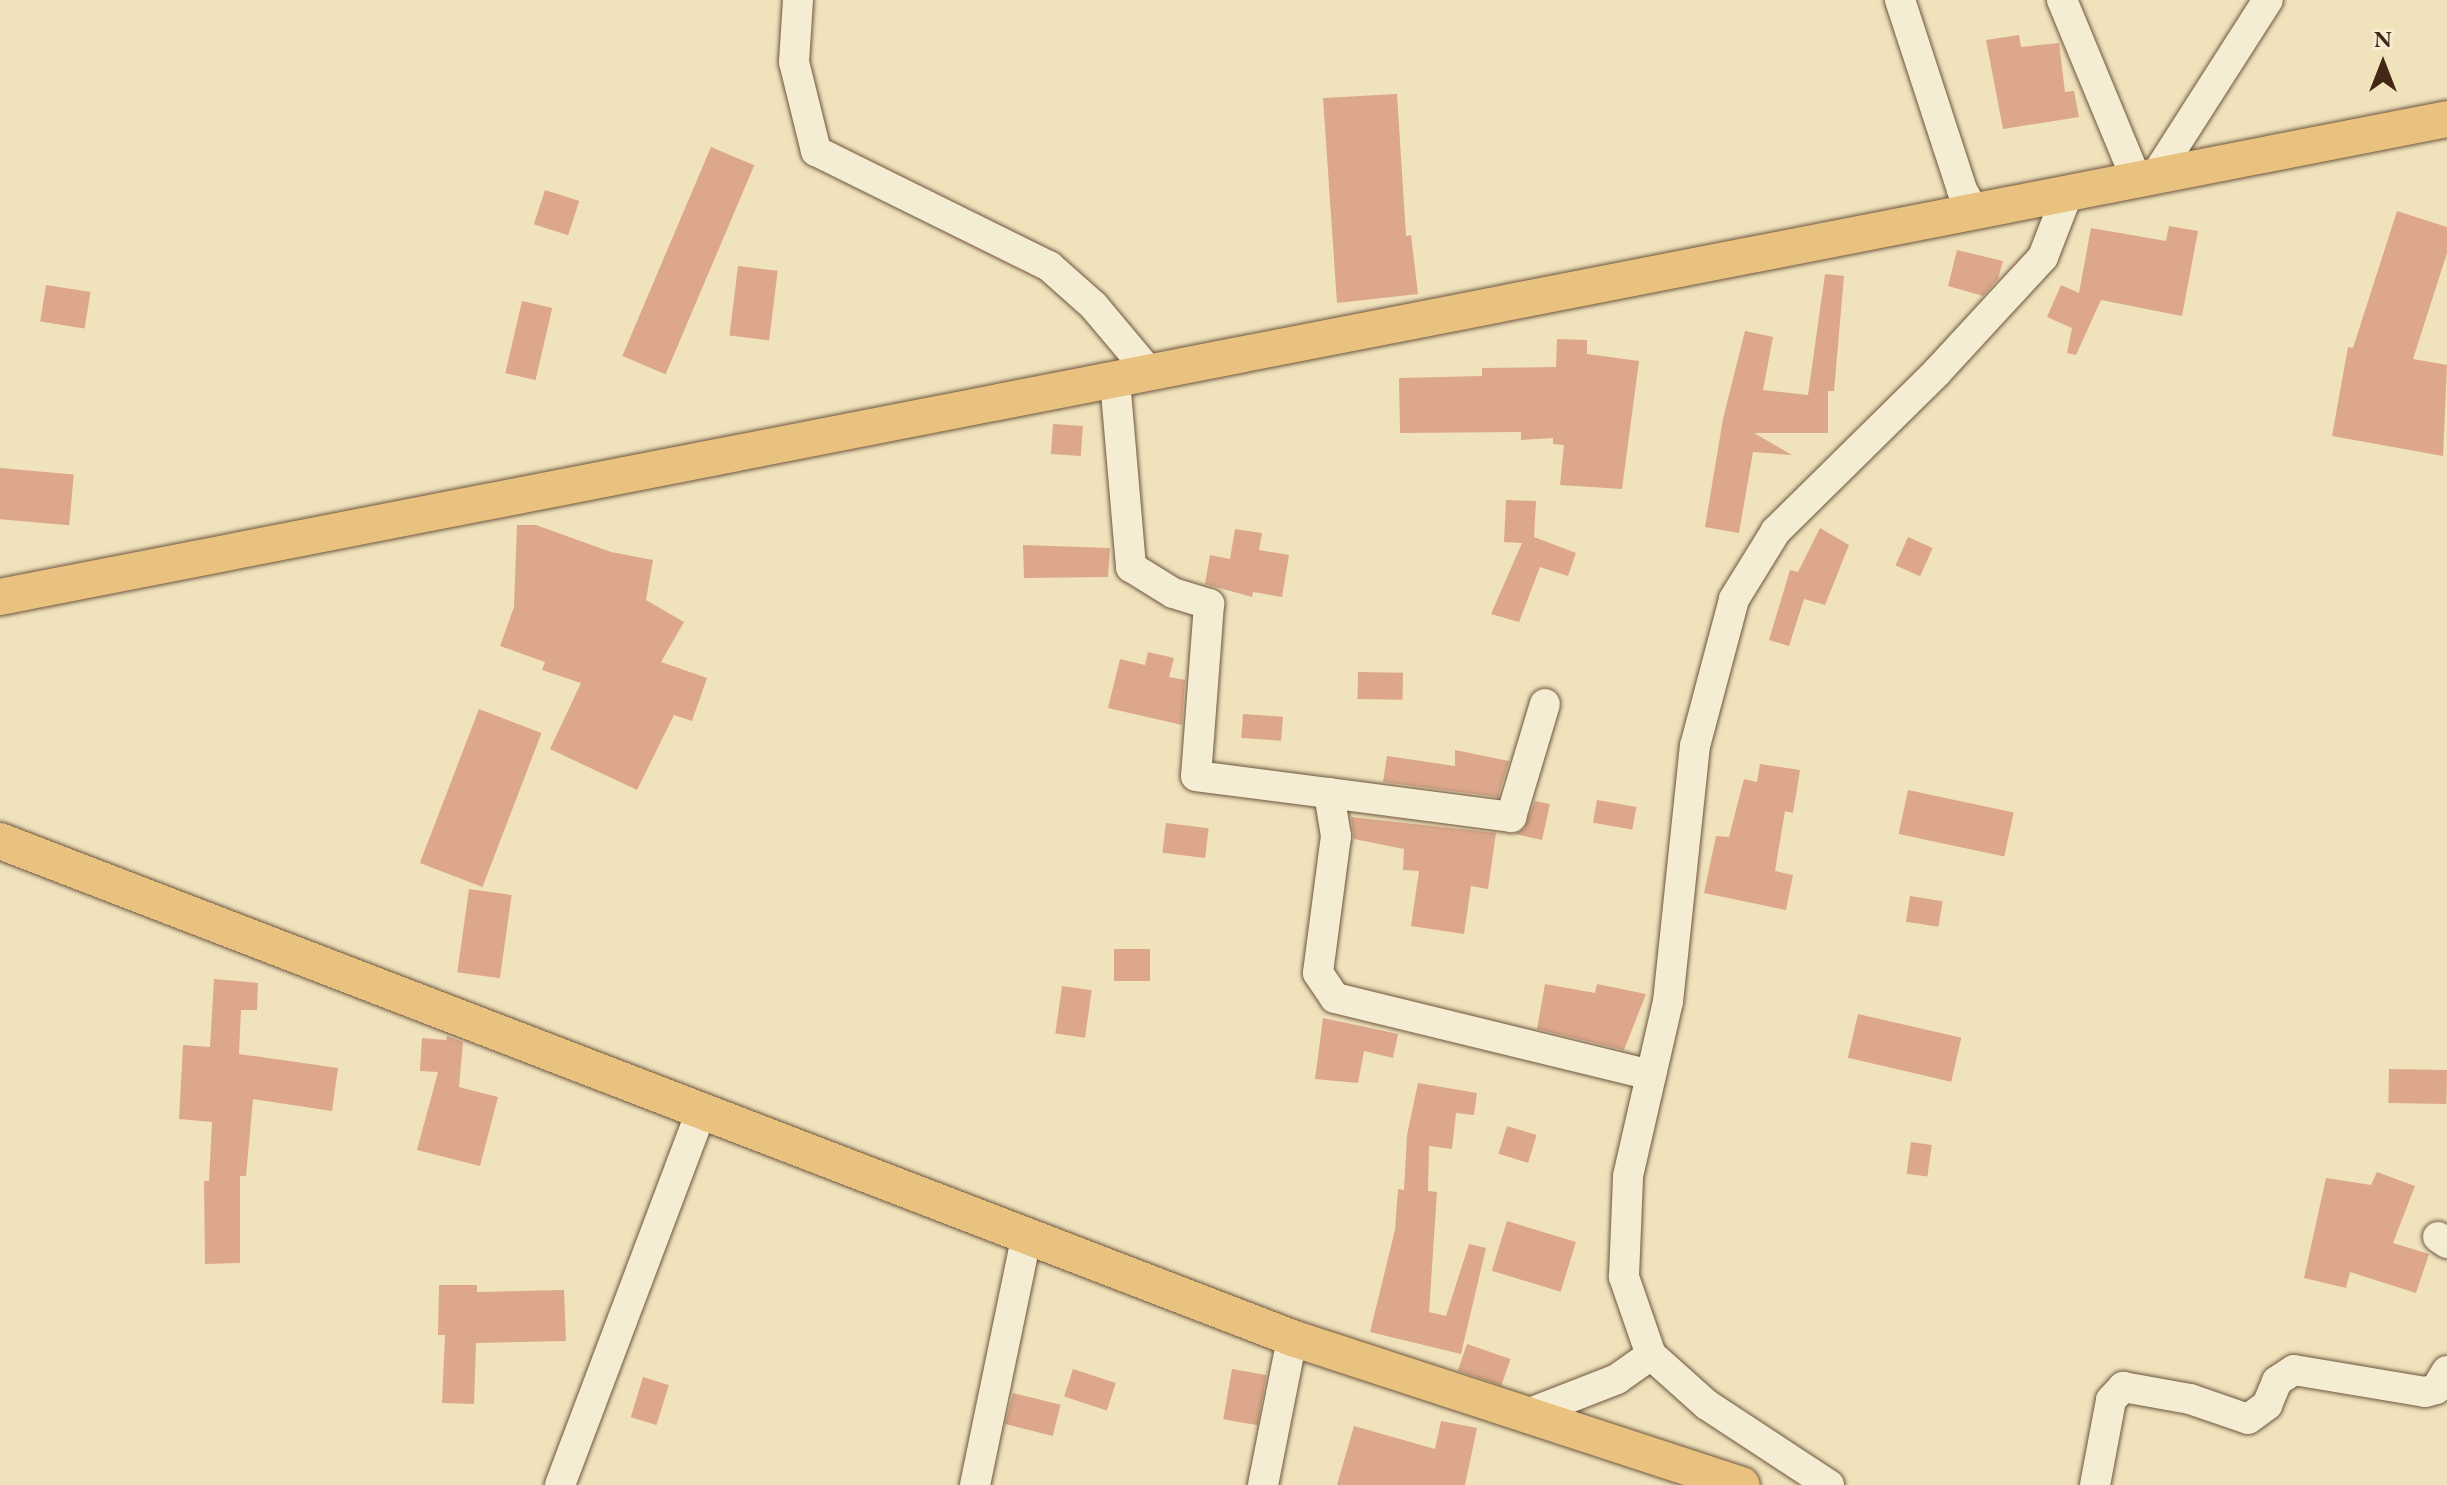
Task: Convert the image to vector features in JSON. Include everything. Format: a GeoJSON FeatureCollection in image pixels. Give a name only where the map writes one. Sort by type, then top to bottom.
{"type":"FeatureCollection","features":[{"type":"Feature","properties":{"kind":"main road"},"geometry":{"type":"LineString","coordinates":[[0,597],[2447,119]]}},
{"type":"Feature","properties":{"kind":"main road"},"geometry":{"type":"LineString","coordinates":[[0,841],[1292,1338],[1530,1413],[1742,1485]]}},
{"type":"Feature","properties":{"kind":"street"},"geometry":{"type":"LineString","coordinates":[[798,0],[794,62],[816,151],[1049,266],[1093,305],[1132,377],[1131,567],[1173,593],[1209,604],[1196,776],[1511,817],[1545,704]]}},
{"type":"Feature","properties":{"kind":"street"},"geometry":{"type":"LineString","coordinates":[[1900,0],[1962,190],[1975,213]]}},
{"type":"Feature","properties":{"kind":"street"},"geometry":{"type":"LineString","coordinates":[[2062,0],[2145,180]]}},
{"type":"Feature","properties":{"kind":"street"},"geometry":{"type":"LineString","coordinates":[[2145,180],[2268,0]]}},
{"type":"Feature","properties":{"kind":"street"},"geometry":{"type":"LineString","coordinates":[[1829,1485],[1707,1405],[1651,1355],[1624,1277],[1628,1176],[1668,1002],[1695,746],[1734,599],[1776,531],[1937,372],[2043,257],[2067,195]]}},
{"type":"Feature","properties":{"kind":"street"},"geometry":{"type":"LineString","coordinates":[[1329,793],[1336,836],[1318,973],[1335,998],[1651,1075]]}},
{"type":"Feature","properties":{"kind":"street"},"geometry":{"type":"LineString","coordinates":[[560,1485],[702,1110]]}},
{"type":"Feature","properties":{"kind":"street"},"geometry":{"type":"LineString","coordinates":[[975,1485],[1027,1235]]}},
{"type":"Feature","properties":{"kind":"street"},"geometry":{"type":"LineString","coordinates":[[1263,1485],[1292,1338]]}},
{"type":"Feature","properties":{"kind":"street"},"geometry":{"type":"LineString","coordinates":[[1530,1413],[1617,1379],[1651,1355]]}},
{"type":"Feature","properties":{"kind":"street"},"geometry":{"type":"LineString","coordinates":[[2095,1485],[2111,1400],[2123,1387],[2190,1399],[2248,1419],[2267,1405],[2277,1381],[2294,1370],[2425,1392],[2436,1389],[2447,1371]]}},
{"type":"Feature","properties":{"kind":"building"},"geometry":{"type":"Polygon","coordinates":[[[2019,35],[2021,47],[2059,43],[2065,92],[2074,91],[2079,117],[2003,129],[1986,40],[2019,35]]]}},
{"type":"Feature","properties":{"kind":"building"},"geometry":{"type":"Polygon","coordinates":[[[1397,94],[1406,236],[1411,235],[1418,294],[1337,303],[1323,98],[1397,94]]]}},
{"type":"Feature","properties":{"kind":"building"},"geometry":{"type":"Polygon","coordinates":[[[711,147],[754,165],[666,374],[622,356],[711,147]]]}},
{"type":"Feature","properties":{"kind":"building"},"geometry":{"type":"Polygon","coordinates":[[[545,190],[579,201],[568,235],[534,224],[545,190]]]}},
{"type":"Feature","properties":{"kind":"building"},"geometry":{"type":"Polygon","coordinates":[[[2397,211],[2447,227],[2447,253],[2413,359],[2447,365],[2443,456],[2332,436],[2348,347],[2353,348],[2397,211]]]}},
{"type":"Feature","properties":{"kind":"building"},"geometry":{"type":"Polygon","coordinates":[[[2169,226],[2198,231],[2182,316],[2101,300],[2076,355],[2067,353],[2072,328],[2047,317],[2061,285],[2079,293],[2091,228],[2166,241],[2169,226]]]}},
{"type":"Feature","properties":{"kind":"building"},"geometry":{"type":"Polygon","coordinates":[[[1957,250],[2003,261],[1998,279],[1983,296],[1948,286],[1957,250]]]}},
{"type":"Feature","properties":{"kind":"building"},"geometry":{"type":"Polygon","coordinates":[[[738,266],[778,271],[769,340],[729,335],[738,266]]]}},
{"type":"Feature","properties":{"kind":"building"},"geometry":{"type":"Polygon","coordinates":[[[1825,274],[1844,276],[1834,391],[1828,391],[1828,433],[1754,433],[1792,455],[1753,452],[1739,533],[1705,527],[1723,419],[1745,331],[1773,337],[1763,390],[1808,395],[1825,274]]]}},
{"type":"Feature","properties":{"kind":"building"},"geometry":{"type":"Polygon","coordinates":[[[46,285],[90,292],[85,329],[40,322],[46,285]]]}},
{"type":"Feature","properties":{"kind":"building"},"geometry":{"type":"Polygon","coordinates":[[[522,301],[552,308],[536,380],[505,373],[522,301]]]}},
{"type":"Feature","properties":{"kind":"building"},"geometry":{"type":"Polygon","coordinates":[[[1557,339],[1587,340],[1587,354],[1639,361],[1622,489],[1560,485],[1564,445],[1553,444],[1553,438],[1521,440],[1521,432],[1400,433],[1399,378],[1482,376],[1482,368],[1556,367],[1557,339]]]}},
{"type":"Feature","properties":{"kind":"building"},"geometry":{"type":"Polygon","coordinates":[[[1053,424],[1083,426],[1081,456],[1051,454],[1053,424]]]}},
{"type":"Feature","properties":{"kind":"building"},"geometry":{"type":"Polygon","coordinates":[[[0,468],[74,474],[69,525],[0,519],[0,468]]]}},
{"type":"Feature","properties":{"kind":"building"},"geometry":{"type":"Polygon","coordinates":[[[1506,500],[1536,501],[1534,537],[1576,553],[1568,576],[1540,567],[1519,622],[1491,614],[1522,543],[1504,542],[1506,500]]]}},
{"type":"Feature","properties":{"kind":"building"},"geometry":{"type":"Polygon","coordinates":[[[517,525],[536,525],[611,552],[653,560],[646,600],[684,622],[661,662],[707,678],[692,721],[674,715],[637,790],[550,749],[581,683],[542,670],[545,662],[500,646],[514,607],[517,525]]]}},
{"type":"Feature","properties":{"kind":"building"},"geometry":{"type":"Polygon","coordinates":[[[1820,528],[1849,545],[1825,605],[1804,599],[1789,646],[1769,640],[1790,570],[1798,572],[1820,528]]]}},
{"type":"Feature","properties":{"kind":"building"},"geometry":{"type":"Polygon","coordinates":[[[1235,529],[1262,533],[1259,550],[1289,555],[1282,597],[1253,592],[1252,597],[1205,584],[1210,555],[1230,559],[1235,529]]]}},
{"type":"Feature","properties":{"kind":"building"},"geometry":{"type":"Polygon","coordinates":[[[1908,537],[1933,548],[1920,576],[1895,565],[1908,537]]]}},
{"type":"Feature","properties":{"kind":"building"},"geometry":{"type":"Polygon","coordinates":[[[1023,545],[1110,548],[1108,577],[1024,578],[1023,545]]]}},
{"type":"Feature","properties":{"kind":"building"},"geometry":{"type":"Polygon","coordinates":[[[1148,652],[1174,658],[1169,677],[1185,680],[1182,725],[1108,708],[1120,659],[1145,665],[1148,652]]]}},
{"type":"Feature","properties":{"kind":"building"},"geometry":{"type":"Polygon","coordinates":[[[1358,672],[1403,673],[1403,700],[1358,699],[1358,672]]]}},
{"type":"Feature","properties":{"kind":"building"},"geometry":{"type":"Polygon","coordinates":[[[479,709],[542,733],[482,887],[420,863],[479,709]]]}},
{"type":"Feature","properties":{"kind":"building"},"geometry":{"type":"Polygon","coordinates":[[[1243,714],[1283,717],[1281,741],[1241,738],[1243,714]]]}},
{"type":"Feature","properties":{"kind":"building"},"geometry":{"type":"Polygon","coordinates":[[[1455,750],[1509,761],[1498,797],[1383,782],[1387,756],[1455,766],[1455,750]]]}},
{"type":"Feature","properties":{"kind":"building"},"geometry":{"type":"Polygon","coordinates":[[[1760,764],[1800,770],[1793,813],[1785,811],[1775,871],[1793,875],[1786,910],[1704,893],[1716,836],[1729,837],[1744,779],[1757,782],[1760,764]]]}},
{"type":"Feature","properties":{"kind":"building"},"geometry":{"type":"Polygon","coordinates":[[[1908,790],[2014,812],[2004,856],[1899,834],[1908,790]]]}},
{"type":"Feature","properties":{"kind":"building"},"geometry":{"type":"Polygon","coordinates":[[[1597,800],[1636,807],[1632,830],[1593,823],[1597,800]]]}},
{"type":"Feature","properties":{"kind":"building"},"geometry":{"type":"Polygon","coordinates":[[[1535,801],[1550,804],[1542,840],[1515,834],[1524,829],[1535,801]]]}},
{"type":"Feature","properties":{"kind":"building"},"geometry":{"type":"Polygon","coordinates":[[[1351,817],[1496,833],[1488,889],[1471,886],[1464,934],[1411,926],[1419,871],[1403,870],[1404,849],[1354,839],[1351,817]]]}},
{"type":"Feature","properties":{"kind":"building"},"geometry":{"type":"Polygon","coordinates":[[[1166,823],[1209,828],[1205,858],[1162,853],[1166,823]]]}},
{"type":"Feature","properties":{"kind":"building"},"geometry":{"type":"Polygon","coordinates":[[[469,889],[512,895],[500,978],[457,972],[469,889]]]}},
{"type":"Feature","properties":{"kind":"building"},"geometry":{"type":"Polygon","coordinates":[[[1910,896],[1943,901],[1939,927],[1906,922],[1910,896]]]}},
{"type":"Feature","properties":{"kind":"building"},"geometry":{"type":"Polygon","coordinates":[[[1114,949],[1150,949],[1150,981],[1114,981],[1114,949]]]}},
{"type":"Feature","properties":{"kind":"building"},"geometry":{"type":"Polygon","coordinates":[[[214,979],[258,983],[257,1010],[241,1010],[239,1054],[338,1068],[332,1111],[253,1099],[246,1176],[240,1176],[240,1263],[205,1264],[204,1181],[209,1181],[212,1122],[179,1119],[183,1045],[210,1047],[214,979]]]}},
{"type":"Feature","properties":{"kind":"building"},"geometry":{"type":"Polygon","coordinates":[[[1545,984],[1595,993],[1597,984],[1646,994],[1624,1050],[1537,1029],[1545,984]]]}},
{"type":"Feature","properties":{"kind":"building"},"geometry":{"type":"Polygon","coordinates":[[[1062,986],[1092,990],[1085,1038],[1055,1034],[1062,986]]]}},
{"type":"Feature","properties":{"kind":"building"},"geometry":{"type":"Polygon","coordinates":[[[1858,1014],[1961,1038],[1951,1082],[1848,1058],[1858,1014]]]}},
{"type":"Feature","properties":{"kind":"building"},"geometry":{"type":"Polygon","coordinates":[[[1323,1018],[1398,1034],[1393,1058],[1364,1051],[1358,1083],[1315,1079],[1323,1018]]]}},
{"type":"Feature","properties":{"kind":"building"},"geometry":{"type":"Polygon","coordinates":[[[447,1036],[463,1042],[459,1087],[498,1097],[480,1166],[417,1150],[438,1072],[420,1071],[422,1038],[446,1040],[447,1036]]]}},
{"type":"Feature","properties":{"kind":"building"},"geometry":{"type":"Polygon","coordinates":[[[2389,1069],[2447,1070],[2446,1104],[2388,1103],[2389,1069]]]}},
{"type":"Feature","properties":{"kind":"building"},"geometry":{"type":"Polygon","coordinates":[[[1418,1083],[1477,1093],[1474,1115],[1456,1113],[1452,1149],[1429,1146],[1428,1191],[1437,1192],[1429,1312],[1446,1316],[1469,1244],[1486,1248],[1461,1354],[1370,1332],[1395,1230],[1398,1189],[1404,1190],[1407,1135],[1418,1083]]]}},
{"type":"Feature","properties":{"kind":"building"},"geometry":{"type":"Polygon","coordinates":[[[1507,1126],[1537,1135],[1528,1163],[1499,1154],[1507,1126]]]}},
{"type":"Feature","properties":{"kind":"building"},"geometry":{"type":"Polygon","coordinates":[[[1911,1142],[1932,1145],[1927,1177],[1907,1174],[1911,1142]]]}},
{"type":"Feature","properties":{"kind":"building"},"geometry":{"type":"Polygon","coordinates":[[[2377,1172],[2415,1186],[2393,1243],[2429,1254],[2416,1293],[2350,1272],[2346,1288],[2304,1278],[2326,1178],[2371,1185],[2377,1172]]]}},
{"type":"Feature","properties":{"kind":"building"},"geometry":{"type":"Polygon","coordinates":[[[1507,1221],[1576,1242],[1561,1292],[1492,1271],[1507,1221]]]}},
{"type":"Feature","properties":{"kind":"building"},"geometry":{"type":"Polygon","coordinates":[[[439,1285],[477,1285],[477,1292],[564,1290],[566,1341],[476,1343],[474,1404],[442,1403],[445,1335],[438,1335],[439,1285]]]}},
{"type":"Feature","properties":{"kind":"building"},"geometry":{"type":"Polygon","coordinates":[[[1467,1344],[1510,1359],[1501,1385],[1458,1370],[1467,1344]]]}},
{"type":"Feature","properties":{"kind":"building"},"geometry":{"type":"Polygon","coordinates":[[[1073,1369],[1116,1383],[1107,1410],[1064,1397],[1073,1369]]]}},
{"type":"Feature","properties":{"kind":"building"},"geometry":{"type":"Polygon","coordinates":[[[1232,1369],[1266,1375],[1258,1425],[1223,1419],[1232,1369]]]}},
{"type":"Feature","properties":{"kind":"building"},"geometry":{"type":"Polygon","coordinates":[[[643,1377],[669,1385],[657,1425],[631,1417],[643,1377]]]}},
{"type":"Feature","properties":{"kind":"building"},"geometry":{"type":"Polygon","coordinates":[[[1013,1393],[1061,1405],[1053,1436],[1005,1424],[1013,1393]]]}},
{"type":"Feature","properties":{"kind":"building"},"geometry":{"type":"Polygon","coordinates":[[[1441,1421],[1477,1428],[1465,1485],[1337,1485],[1354,1426],[1435,1449],[1441,1421]]]}}]}
